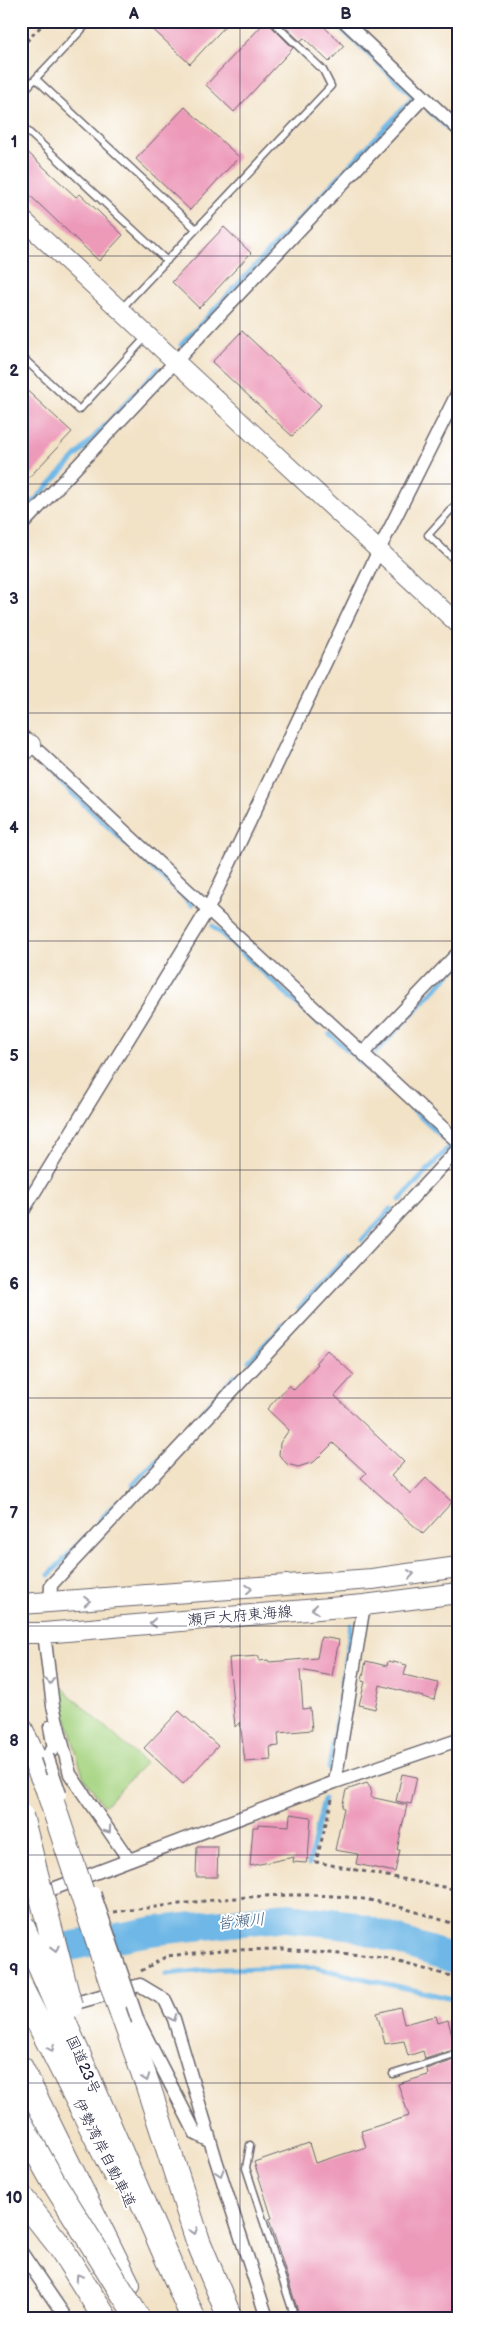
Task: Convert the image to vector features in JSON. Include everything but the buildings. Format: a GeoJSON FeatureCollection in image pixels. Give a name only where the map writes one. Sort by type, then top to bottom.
{"type":"FeatureCollection","features":[{"type":"Feature","properties":{"kind":"highway"},"geometry":{"type":"LineString","coordinates":[[21,1730],[46,1786],[116,1999],[148,2086],[198,2241],[230,2318]]}},
{"type":"Feature","properties":{"kind":"highway"},"geometry":{"type":"LineString","coordinates":[[21,1816],[72,2012],[93,2071],[131,2157],[140,2221]]}},
{"type":"Feature","properties":{"kind":"highway"},"geometry":{"type":"LineString","coordinates":[[21,1866],[42,1972]]}},
{"type":"Feature","properties":{"kind":"highway","name":"国道23号"},"geometry":{"type":"LineString","coordinates":[[21,1923],[193,2318]]}},
{"type":"Feature","properties":{"kind":"highway","name":"伊勢湾岸自動車道"},"geometry":{"type":"LineString","coordinates":[[21,1988],[188,2318]]}},
{"type":"Feature","properties":{"kind":"highway"},"geometry":{"type":"LineString","coordinates":[[21,2068],[144,2318]]}},
{"type":"Feature","properties":{"kind":"highway"},"geometry":{"type":"LineString","coordinates":[[21,2102],[137,2318]]}},
{"type":"Feature","properties":{"kind":"highway"},"geometry":{"type":"LineString","coordinates":[[21,2124],[137,2318]]}},
{"type":"Feature","properties":{"kind":"highway"},"geometry":{"type":"LineString","coordinates":[[21,2197],[59,2245],[105,2318]]}},
{"type":"Feature","properties":{"kind":"main road","name":"瀬戸大府東海線"},"geometry":{"type":"LineString","coordinates":[[21,1604],[50,1604],[372,1580],[458,1567]]}},
{"type":"Feature","properties":{"kind":"main road","name":"瀬戸大府東海線"},"geometry":{"type":"LineString","coordinates":[[21,1633],[44,1633],[364,1605],[458,1593]]}},
{"type":"Feature","properties":{"kind":"street"},"geometry":{"type":"LineString","coordinates":[[344,21],[458,129]]}},
{"type":"Feature","properties":{"kind":"street"},"geometry":{"type":"LineString","coordinates":[[21,526],[424,97]]}},
{"type":"Feature","properties":{"kind":"street"},"geometry":{"type":"LineString","coordinates":[[21,218],[458,624]]}},
{"type":"Feature","properties":{"kind":"street"},"geometry":{"type":"LineString","coordinates":[[21,1214],[208,909],[379,550],[458,392]]}},
{"type":"Feature","properties":{"kind":"street"},"geometry":{"type":"LineString","coordinates":[[24,744],[208,909],[458,1142]]}},
{"type":"Feature","properties":{"kind":"street"},"geometry":{"type":"LineString","coordinates":[[363,1053],[458,953]]}},
{"type":"Feature","properties":{"kind":"street"},"geometry":{"type":"LineString","coordinates":[[50,1604],[52,1585],[458,1149]]}},
{"type":"Feature","properties":{"kind":"street"},"geometry":{"type":"LineString","coordinates":[[335,1782],[364,1605]]}},
{"type":"Feature","properties":{"kind":"street"},"geometry":{"type":"LineString","coordinates":[[44,1633],[53,1706],[70,1774],[130,1860]]}},
{"type":"Feature","properties":{"kind":"street"},"geometry":{"type":"LineString","coordinates":[[53,1706],[47,1713],[54,1748],[47,1756],[138,2021],[196,2134],[210,2142]]}},
{"type":"Feature","properties":{"kind":"street"},"geometry":{"type":"LineString","coordinates":[[21,1901],[335,1782],[458,1740]]}},
{"type":"Feature","properties":{"kind":"street"},"geometry":{"type":"LineString","coordinates":[[21,2018],[140,1986],[165,2000],[174,2019],[210,2142],[267,2318]]}},
{"type":"Feature","properties":{"kind":"street"},"geometry":{"type":"LineString","coordinates":[[21,2252],[66,2318]]}},
{"type":"Feature","properties":{"kind":"lane"},"geometry":{"type":"LineString","coordinates":[[21,94],[90,21]]}},
{"type":"Feature","properties":{"kind":"lane"},"geometry":{"type":"LineString","coordinates":[[121,310],[331,86],[323,70],[272,21]]}},
{"type":"Feature","properties":{"kind":"lane"},"geometry":{"type":"LineString","coordinates":[[36,79],[196,229]]}},
{"type":"Feature","properties":{"kind":"lane"},"geometry":{"type":"LineString","coordinates":[[21,125],[167,261]]}},
{"type":"Feature","properties":{"kind":"lane"},"geometry":{"type":"LineString","coordinates":[[21,356],[79,410],[148,335]]}},
{"type":"Feature","properties":{"kind":"lane"},"geometry":{"type":"LineString","coordinates":[[458,502],[428,535],[458,563]]}},
{"type":"Feature","properties":{"kind":"lane"},"geometry":{"type":"LineString","coordinates":[[394,2074],[458,2054]]}},
{"type":"Feature","properties":{"kind":"lane"},"geometry":{"type":"LineString","coordinates":[[250,2145],[246,2168],[295,2318]]}},
{"type":"Feature","properties":{"kind":"path"},"geometry":{"type":"LineString","coordinates":[[21,47],[46,21]]}},
{"type":"Feature","properties":{"kind":"path"},"geometry":{"type":"LineString","coordinates":[[335,1782],[316,1862],[458,1890]]}},
{"type":"Feature","properties":{"kind":"path"},"geometry":{"type":"LineString","coordinates":[[113,1912],[256,1895],[347,1897],[394,1906],[458,1925]]}},
{"type":"Feature","properties":{"kind":"path"},"geometry":{"type":"LineString","coordinates":[[140,1986],[139,1973],[167,1956],[222,1950],[284,1949],[384,1958],[458,1978]]}},
{"type":"Feature","properties":{"kind":"green space"},"geometry":{"type":"Polygon","coordinates":[[[61,1687],[145,1763],[104,1806],[83,1776],[60,1695],[61,1687]]]}},
{"type":"Feature","properties":{"kind":"waterway"},"geometry":{"type":"LineString","coordinates":[[21,30],[29,21]]}},
{"type":"Feature","properties":{"kind":"waterway"},"geometry":{"type":"LineString","coordinates":[[333,21],[415,98]]}},
{"type":"Feature","properties":{"kind":"waterway"},"geometry":{"type":"LineString","coordinates":[[181,345],[414,97]]}},
{"type":"Feature","properties":{"kind":"waterway"},"geometry":{"type":"LineString","coordinates":[[429,111],[458,138]]}},
{"type":"Feature","properties":{"kind":"waterway"},"geometry":{"type":"LineString","coordinates":[[21,515],[158,369]]}},
{"type":"Feature","properties":{"kind":"waterway"},"geometry":{"type":"LineString","coordinates":[[42,765],[192,905]]}},
{"type":"Feature","properties":{"kind":"waterway"},"geometry":{"type":"LineString","coordinates":[[213,926],[319,1024]]}},
{"type":"Feature","properties":{"kind":"waterway"},"geometry":{"type":"LineString","coordinates":[[376,1052],[458,965]]}},
{"type":"Feature","properties":{"kind":"waterway"},"geometry":{"type":"LineString","coordinates":[[330,1034],[451,1145],[400,1200]]}},
{"type":"Feature","properties":{"kind":"waterway"},"geometry":{"type":"LineString","coordinates":[[362,1240],[391,1209]]}},
{"type":"Feature","properties":{"kind":"waterway"},"geometry":{"type":"LineString","coordinates":[[299,1308],[349,1254]]}},
{"type":"Feature","properties":{"kind":"waterway"},"geometry":{"type":"LineString","coordinates":[[249,1361],[283,1325]]}},
{"type":"Feature","properties":{"kind":"waterway"},"geometry":{"type":"LineString","coordinates":[[201,1413],[235,1376]]}},
{"type":"Feature","properties":{"kind":"waterway"},"geometry":{"type":"LineString","coordinates":[[133,1485],[187,1427]]}},
{"type":"Feature","properties":{"kind":"waterway"},"geometry":{"type":"LineString","coordinates":[[98,1522],[118,1501]]}},
{"type":"Feature","properties":{"kind":"waterway"},"geometry":{"type":"LineString","coordinates":[[49,1575],[86,1536]]}},
{"type":"Feature","properties":{"kind":"waterway"},"geometry":{"type":"LineString","coordinates":[[329,1769],[351,1625]]}},
{"type":"Feature","properties":{"kind":"waterway"},"geometry":{"type":"LineString","coordinates":[[309,1864],[324,1799]]}},
{"type":"Feature","properties":{"kind":"waterway","name":"皆瀬川"},"geometry":{"type":"LineString","coordinates":[[21,1957],[153,1931],[283,1917],[351,1925],[458,1960]]}},
{"type":"Feature","properties":{"kind":"waterway"},"geometry":{"type":"LineString","coordinates":[[166,1974],[219,1969],[313,1967],[458,2000]]}}]}
